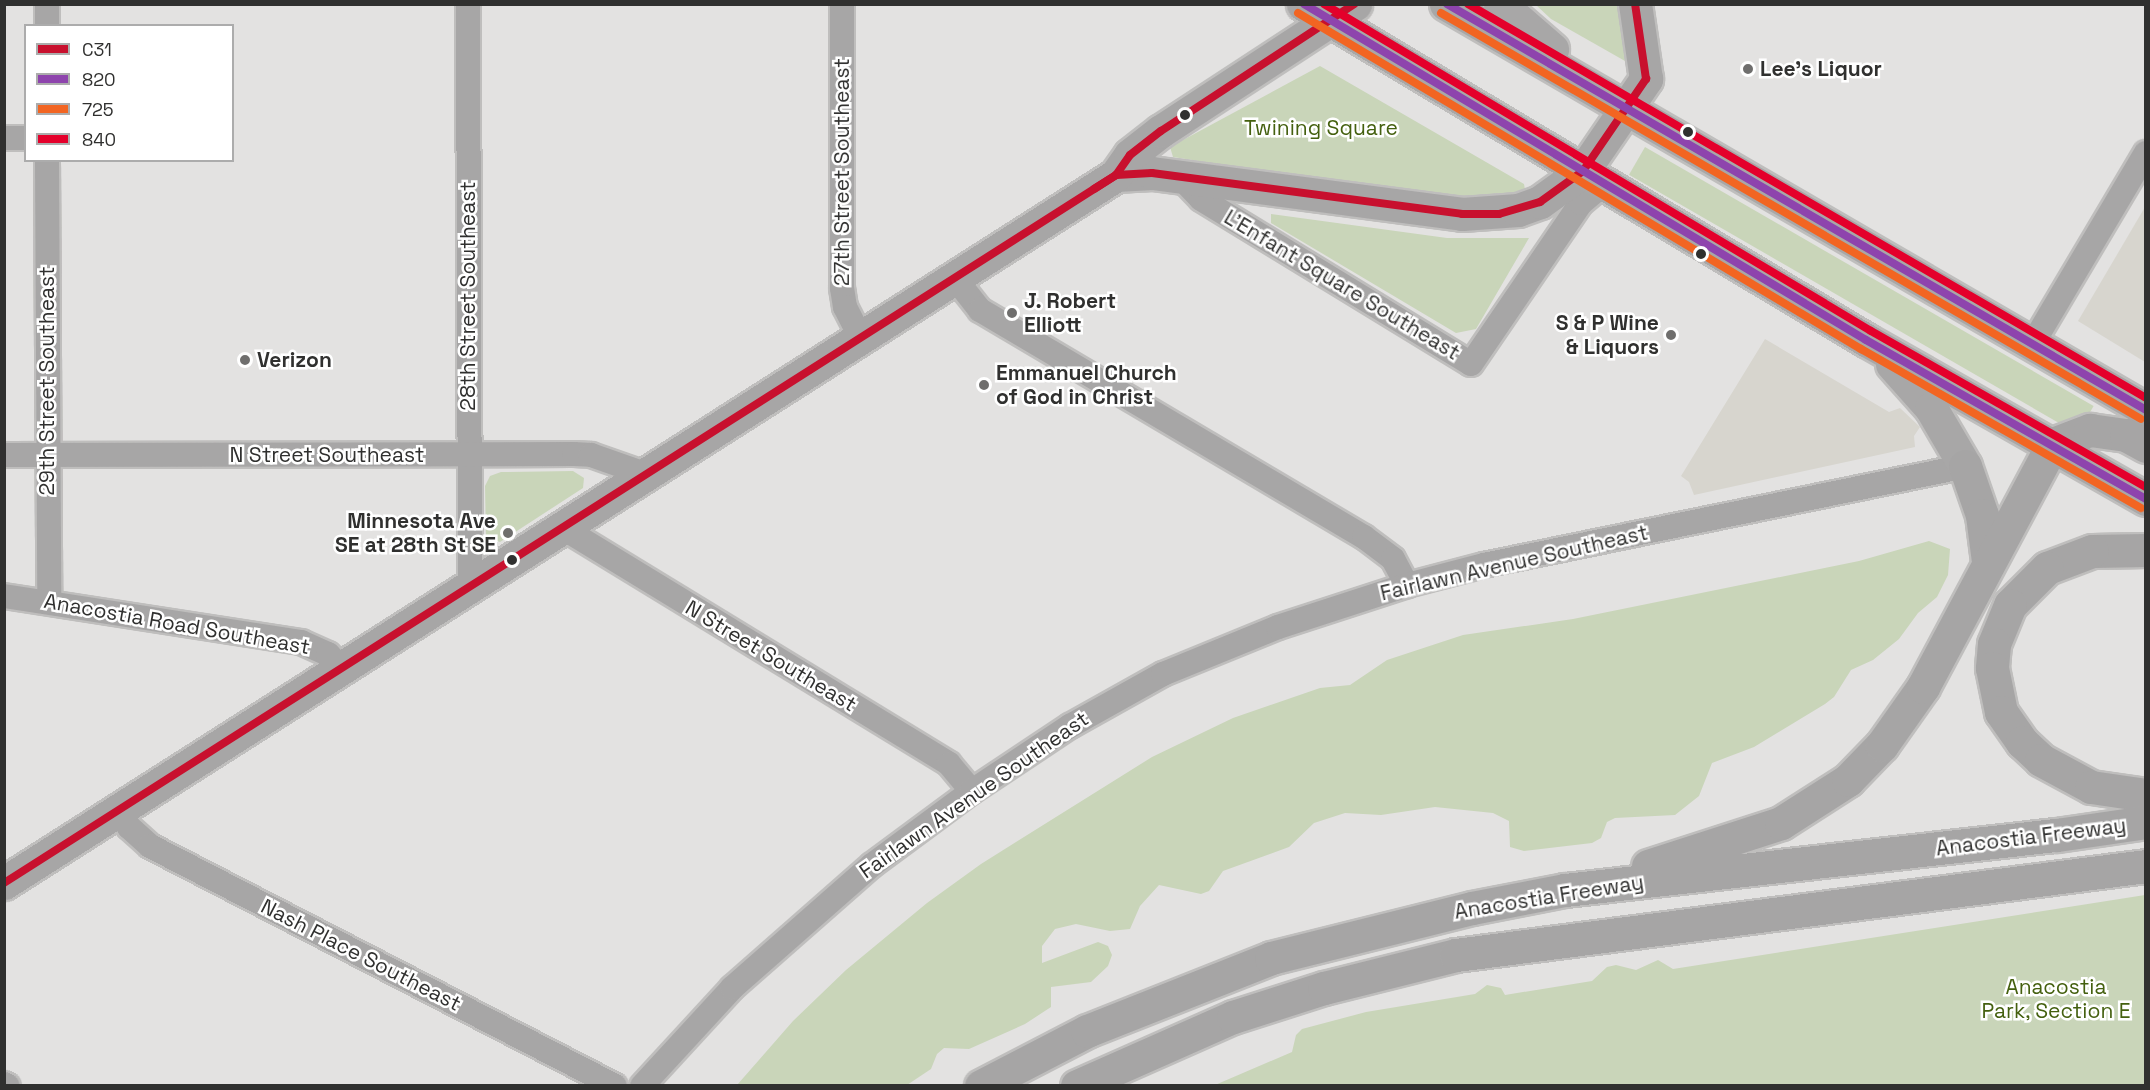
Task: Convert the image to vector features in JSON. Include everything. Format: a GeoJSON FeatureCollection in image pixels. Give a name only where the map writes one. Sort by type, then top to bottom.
{"type":"FeatureCollection","features":[{"type":"Feature","properties":{"kind":"highway"},"geometry":{"type":"LineString","coordinates":[[1446,4],[1624,111],[2033,343],[2145,410]]}},
{"type":"Feature","properties":{"kind":"highway"},"geometry":{"type":"LineString","coordinates":[[1500,4],[1624,111]]}},
{"type":"Feature","properties":{"kind":"highway"},"geometry":{"type":"LineString","coordinates":[[1329,10],[1594,177],[1866,340],[2053,444],[2145,499]]}},
{"type":"Feature","properties":{"kind":"highway"},"geometry":{"type":"LineString","coordinates":[[1866,340],[1902,373],[1931,408],[1965,466],[1982,516],[1988,561]]}},
{"type":"Feature","properties":{"kind":"highway"},"geometry":{"type":"LineString","coordinates":[[1565,890],[1763,830],[1833,793],[1869,760],[1908,710],[2053,444],[2090,430],[2126,435],[2145,446]]}},
{"type":"Feature","properties":{"kind":"highway"},"geometry":{"type":"LineString","coordinates":[[2145,550],[2092,551],[2047,568],[2010,605],[1994,644],[1992,668],[2001,712],[2022,742],[2041,760],[2091,787],[2145,795]]}},
{"type":"Feature","properties":{"kind":"highway","name":"Anacostia Freeway"},"geometry":{"type":"LineString","coordinates":[[981,1086],[1087,1031],[1271,958],[1415,921],[1565,890],[2057,835],[2145,822]]}},
{"type":"Feature","properties":{"kind":"highway","name":"Anacostia Freeway"},"geometry":{"type":"LineString","coordinates":[[1077,1086],[1233,1017],[1324,988],[1456,955],[2145,866]]}},
{"type":"Feature","properties":{"kind":"main road"},"geometry":{"type":"LineString","coordinates":[[1116,175],[1152,173],[1481,215],[1540,202],[1594,177],[1624,111],[1646,79],[1635,4]]}},
{"type":"Feature","properties":{"kind":"main road"},"geometry":{"type":"LineString","coordinates":[[4,883],[1116,175],[1130,155],[1329,10]]}},
{"type":"Feature","properties":{"kind":"street"},"geometry":{"type":"LineString","coordinates":[[48,4],[48,24]]}},
{"type":"Feature","properties":{"kind":"street","name":"28th Street Southeast"},"geometry":{"type":"LineString","coordinates":[[468,4],[467,455],[470,587]]}},
{"type":"Feature","properties":{"kind":"street","name":"27th Street Southeast"},"geometry":{"type":"LineString","coordinates":[[842,4],[842,288],[845,307],[860,336]]}},
{"type":"Feature","properties":{"kind":"street"},"geometry":{"type":"LineString","coordinates":[[4,138],[24,138]]}},
{"type":"Feature","properties":{"kind":"street"},"geometry":{"type":"LineString","coordinates":[[2033,343],[2145,153]]}},
{"type":"Feature","properties":{"kind":"street","name":"29th Street Southeast"},"geometry":{"type":"LineString","coordinates":[[47,162],[46,455],[49,602]]}},
{"type":"Feature","properties":{"kind":"street","name":"L'Enfant Square Southeast"},"geometry":{"type":"LineString","coordinates":[[1180,177],[1201,199],[1471,364],[1581,203],[1594,177]]}},
{"type":"Feature","properties":{"kind":"street"},"geometry":{"type":"LineString","coordinates":[[954,278],[980,310],[1370,540],[1393,559],[1407,585]]}},
{"type":"Feature","properties":{"kind":"street","name":"N Street Southeast"},"geometry":{"type":"LineString","coordinates":[[4,455],[591,455],[645,474]]}},
{"type":"Feature","properties":{"kind":"street","name":"Fairlawn Avenue Southeast"},"geometry":{"type":"LineString","coordinates":[[642,1086],[695,1026],[796,929],[872,865],[972,791],[1105,704],[1163,674],[1278,627],[1407,585],[1965,466]]}},
{"type":"Feature","properties":{"kind":"street","name":"N Street Southeast"},"geometry":{"type":"LineString","coordinates":[[563,528],[949,764],[972,791]]}},
{"type":"Feature","properties":{"kind":"street","name":"Anacostia Road Southeast"},"geometry":{"type":"LineString","coordinates":[[4,596],[301,642],[327,654],[342,668]]}},
{"type":"Feature","properties":{"kind":"street","name":"Nash Place Southeast"},"geometry":{"type":"LineString","coordinates":[[119,810],[129,827],[150,846],[615,1086]]}},
{"type":"Feature","properties":{"kind":"shaded area"},"geometry":{"type":"Polygon","coordinates":[[[2145,207],[2145,362],[2078,321],[2145,207]]]}},
{"type":"Feature","properties":{"kind":"shaded area"},"geometry":{"type":"Polygon","coordinates":[[[1765,339],[1889,412],[1900,408],[1920,427],[1914,436],[1915,447],[1694,495],[1689,482],[1681,476],[1765,339]]]}},
{"type":"Feature","properties":{"kind":"green space"},"geometry":{"type":"Polygon","coordinates":[[[1536,5],[1623,5],[1625,61],[1551,19],[1536,5]]]}},
{"type":"Feature","properties":{"kind":"green space","name":"Twining Square"},"geometry":{"type":"Polygon","coordinates":[[[1320,66],[1524,184],[1526,195],[1483,205],[1242,174],[1243,168],[1173,157],[1170,147],[1320,66]]]}},
{"type":"Feature","properties":{"kind":"green space"},"geometry":{"type":"Polygon","coordinates":[[[1645,147],[2094,406],[2078,434],[1629,175],[1645,147]]]}},
{"type":"Feature","properties":{"kind":"green space"},"geometry":{"type":"Polygon","coordinates":[[[1271,214],[1447,238],[1529,238],[1476,329],[1456,333],[1271,223],[1271,214]]]}},
{"type":"Feature","properties":{"kind":"green space"},"geometry":{"type":"Polygon","coordinates":[[[573,471],[584,478],[583,488],[500,542],[486,537],[485,486],[490,476],[501,472],[573,471]]]}},
{"type":"Feature","properties":{"kind":"green space"},"geometry":{"type":"Polygon","coordinates":[[[1929,541],[1950,549],[1948,575],[1937,597],[1918,613],[1899,639],[1873,660],[1851,670],[1834,697],[1825,704],[1754,747],[1712,763],[1699,796],[1675,815],[1615,818],[1607,822],[1601,838],[1592,843],[1524,851],[1510,847],[1509,821],[1493,813],[1435,807],[1381,815],[1345,813],[1314,823],[1289,847],[1223,871],[1209,891],[1201,894],[1159,885],[1140,906],[1130,929],[1110,931],[1076,924],[1055,929],[1042,946],[1042,963],[1098,942],[1108,946],[1112,955],[1108,966],[1091,982],[1051,987],[1051,1007],[1025,1024],[969,1049],[944,1048],[937,1054],[931,1069],[907,1085],[737,1085],[793,1021],[846,970],[927,903],[981,864],[1152,757],[1233,718],[1320,688],[1350,685],[1387,660],[1463,635],[1573,619],[1859,561],[1929,541]]]}},
{"type":"Feature","properties":{"kind":"green space","name":"Anacostia Park, Section E"},"geometry":{"type":"Polygon","coordinates":[[[2145,895],[2145,1085],[1215,1085],[1292,1052],[1296,1035],[1302,1029],[1366,1012],[1475,994],[1487,985],[1501,988],[1505,995],[1592,981],[1607,967],[1616,965],[1636,970],[1658,960],[1673,969],[2145,895]]]}},
{"type":"Feature","properties":{"kind":"transit line","name":"820"},"geometry":{"type":"LineString","coordinates":[[1304,4],[1866,340],[2146,499]]}},
{"type":"Feature","properties":{"kind":"transit line","name":"840"},"geometry":{"type":"LineString","coordinates":[[1324,4],[1871,331],[2146,487]]}},
{"type":"Feature","properties":{"kind":"transit line","name":"C31"},"geometry":{"type":"LineString","coordinates":[[1094,189],[1116,175],[1130,155],[1161,131],[1354,4]]}},
{"type":"Feature","properties":{"kind":"transit line","name":"820"},"geometry":{"type":"LineString","coordinates":[[1447,4],[2146,410]]}},
{"type":"Feature","properties":{"kind":"transit line","name":"840"},"geometry":{"type":"LineString","coordinates":[[1468,4],[2146,398]]}},
{"type":"Feature","properties":{"kind":"transit line","name":"C31"},"geometry":{"type":"LineString","coordinates":[[4,883],[1116,175],[1152,173],[1462,214],[1499,214],[1540,202],[1583,171],[1646,79],[1635,4]]}},
{"type":"Feature","properties":{"kind":"transit line","name":"725"},"geometry":{"type":"LineString","coordinates":[[1298,13],[1861,349],[2141,508]]}},
{"type":"Feature","properties":{"kind":"transit line","name":"725"},"geometry":{"type":"LineString","coordinates":[[1441,13],[2141,419]]}},
{"type":"Feature","properties":{"kind":"place","name":"Lee's Liquor"},"geometry":{"type":"Point","coordinates":[1748,69]}},
{"type":"Feature","properties":{"kind":"place","name":"J. Robert Elliott"},"geometry":{"type":"Point","coordinates":[1012,313]}},
{"type":"Feature","properties":{"kind":"place","name":"S & P Wine & Liquors"},"geometry":{"type":"Point","coordinates":[1671,335]}},
{"type":"Feature","properties":{"kind":"place","name":"Verizon"},"geometry":{"type":"Point","coordinates":[245,360]}},
{"type":"Feature","properties":{"kind":"place","name":"Emmanuel Church of God in Christ"},"geometry":{"type":"Point","coordinates":[984,385]}},
{"type":"Feature","properties":{"kind":"place","name":"Minnesota Ave SE at 28th St SE"},"geometry":{"type":"Point","coordinates":[508,533]}}]}
